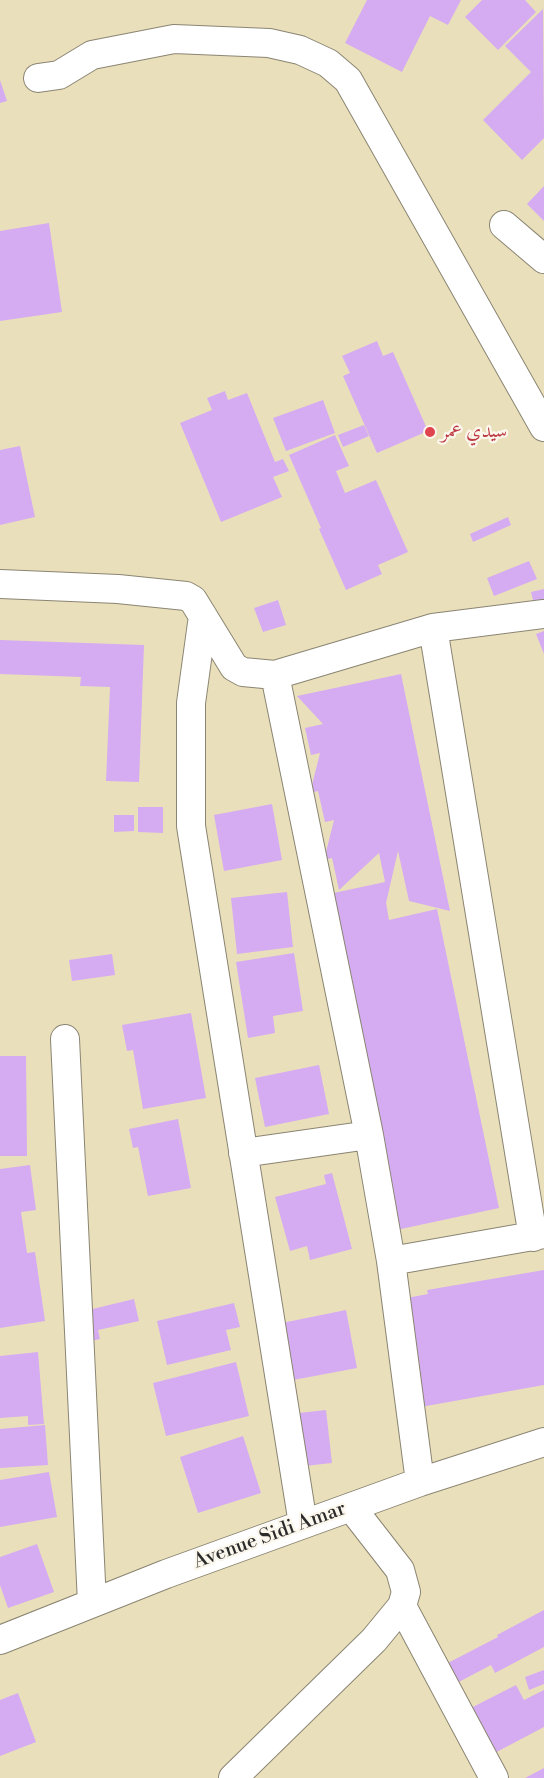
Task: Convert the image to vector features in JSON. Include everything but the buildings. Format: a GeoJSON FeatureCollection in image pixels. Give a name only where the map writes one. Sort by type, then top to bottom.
{"type":"FeatureCollection","features":[{"type":"Feature","properties":{"kind":"street"},"geometry":{"type":"LineString","coordinates":[[38,78],[59,75],[92,55],[174,39],[269,43],[300,50],[328,63],[348,80],[544,427]]}},
{"type":"Feature","properties":{"kind":"street"},"geometry":{"type":"LineString","coordinates":[[504,225],[544,259]]}},
{"type":"Feature","properties":{"kind":"street"},"geometry":{"type":"LineString","coordinates":[[0,584],[118,589],[186,596],[193,600],[234,667],[243,672],[274,675],[433,628],[544,614]]}},
{"type":"Feature","properties":{"kind":"street"},"geometry":{"type":"LineString","coordinates":[[203,616],[192,703],[191,826],[303,1524]]}},
{"type":"Feature","properties":{"kind":"street"},"geometry":{"type":"LineString","coordinates":[[391,1261],[539,1236],[433,628]]}},
{"type":"Feature","properties":{"kind":"street"},"geometry":{"type":"LineString","coordinates":[[274,675],[369,1135],[391,1261],[420,1482]]}},
{"type":"Feature","properties":{"kind":"street"},"geometry":{"type":"LineString","coordinates":[[65,1039],[92,1604]]}},
{"type":"Feature","properties":{"kind":"street"},"geometry":{"type":"LineString","coordinates":[[243,1153],[369,1135]]}},
{"type":"Feature","properties":{"kind":"street","name":"Avenue Sidi Amar"},"geometry":{"type":"LineString","coordinates":[[0,1640],[166,1574],[303,1524],[420,1482],[544,1442]]}},
{"type":"Feature","properties":{"kind":"street"},"geometry":{"type":"LineString","coordinates":[[233,1778],[374,1640],[402,1606],[406,1592],[400,1570],[351,1507]]}},
{"type":"Feature","properties":{"kind":"street"},"geometry":{"type":"LineString","coordinates":[[402,1606],[494,1778]]}},
{"type":"Feature","properties":{"kind":"place","name":"سيدي عمر"},"geometry":{"type":"Point","coordinates":[430,432]}}]}
